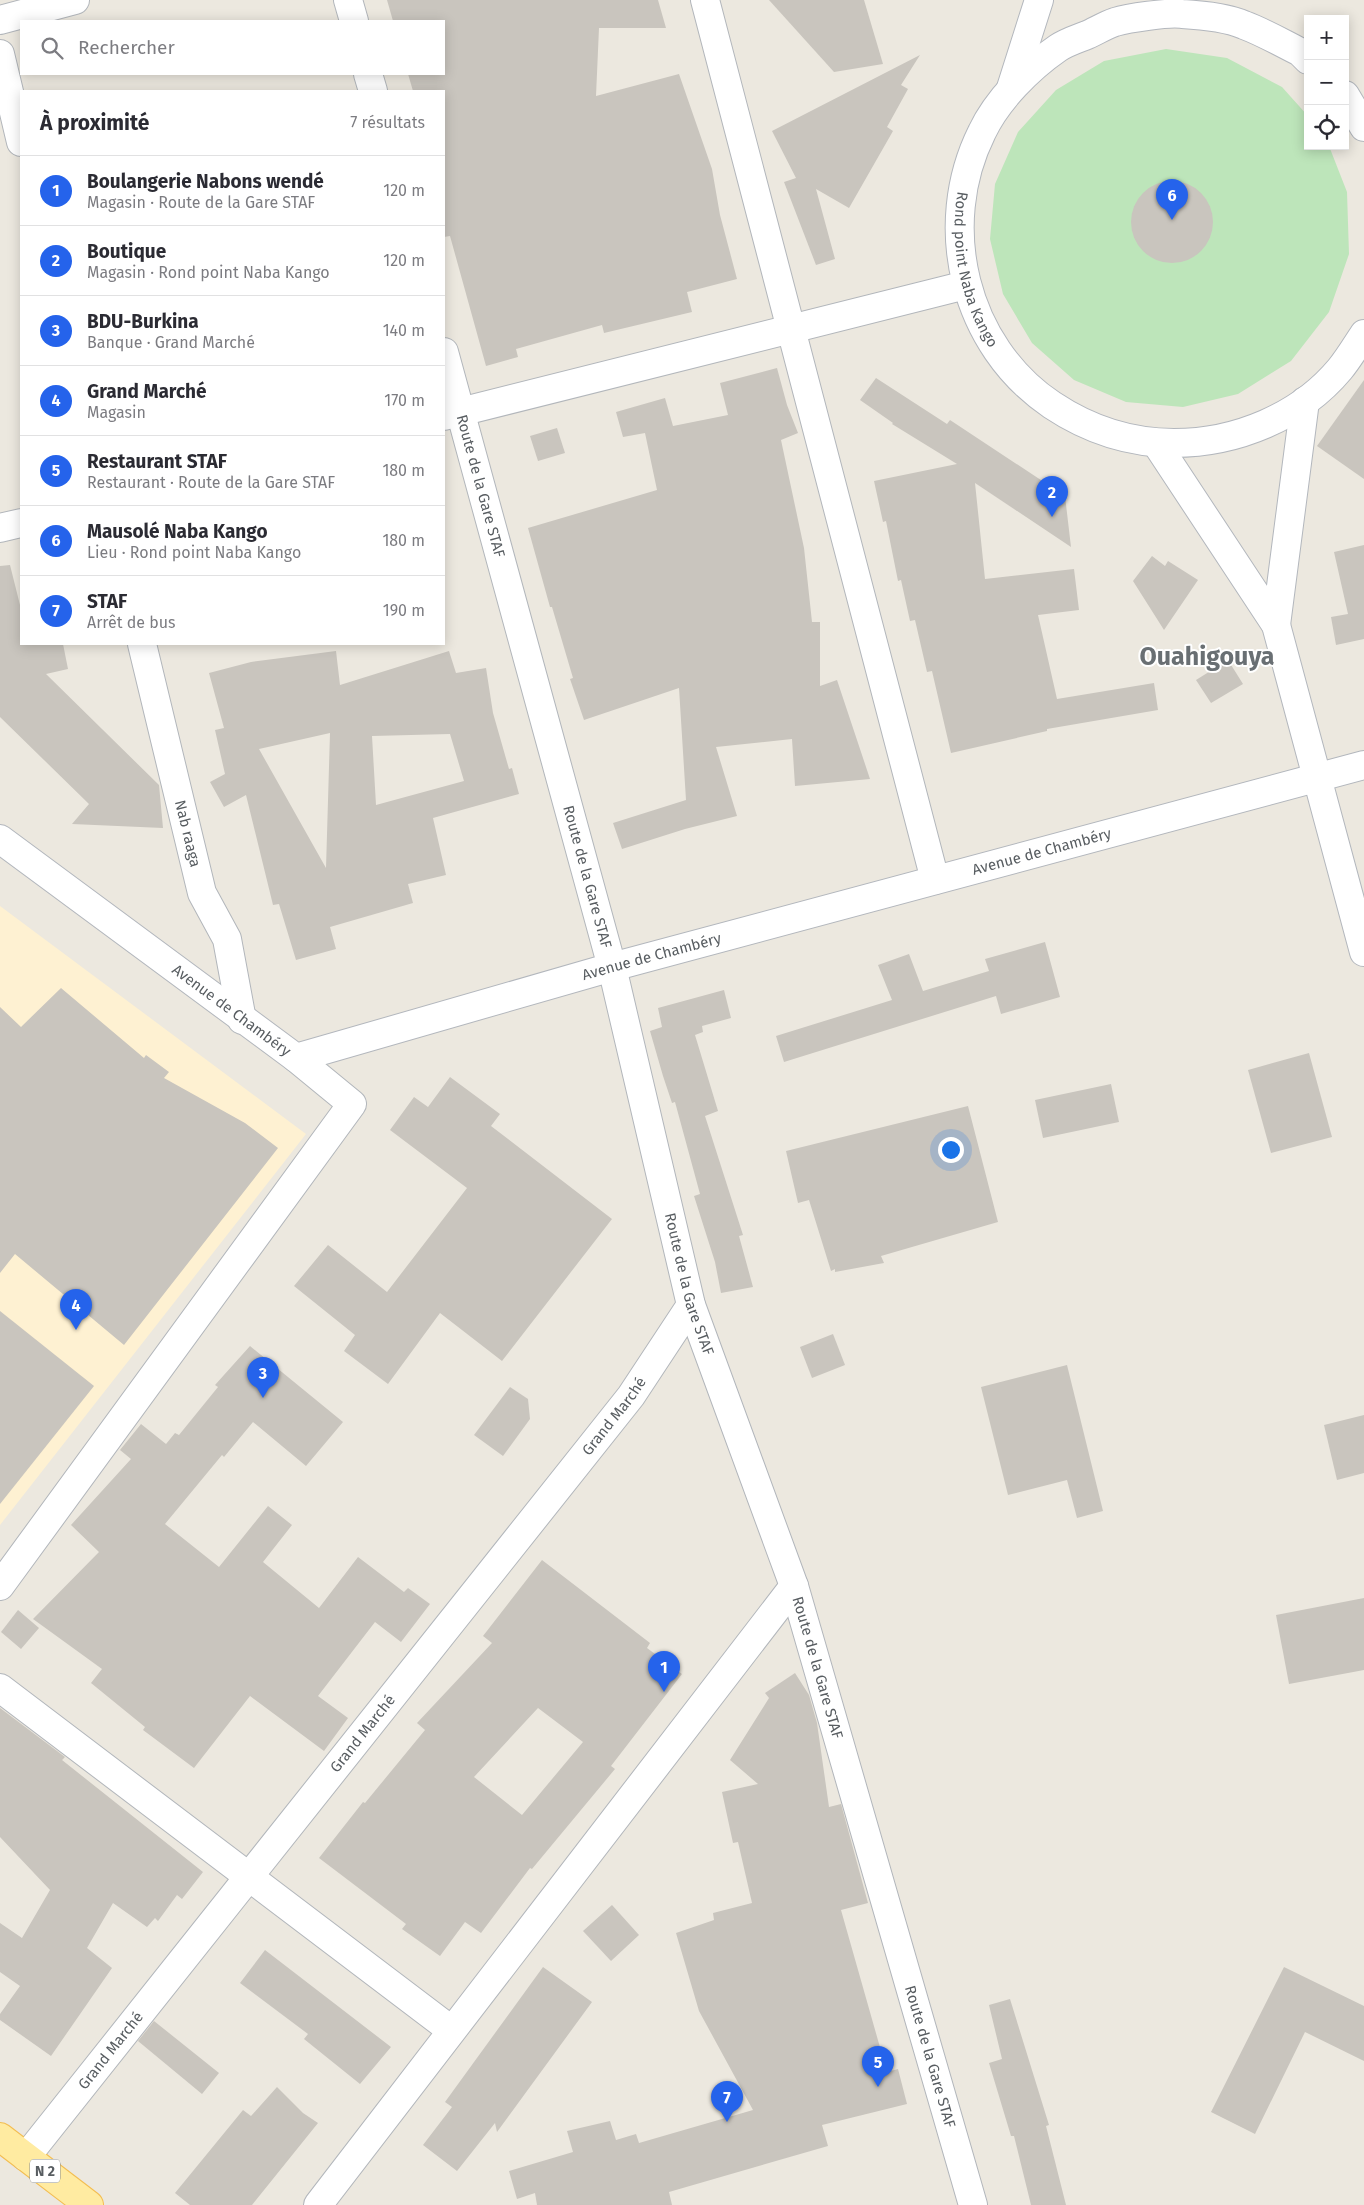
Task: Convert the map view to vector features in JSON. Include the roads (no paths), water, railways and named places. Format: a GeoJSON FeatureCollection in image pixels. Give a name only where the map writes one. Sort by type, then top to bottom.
{"type":"FeatureCollection","features":[{"type":"Feature","properties":{"kind":"main road","name":"N 2"},"geometry":{"type":"LineString","coordinates":[[0,2137],[89,2205]]}},
{"type":"Feature","properties":{"kind":"street"},"geometry":{"type":"LineString","coordinates":[[0,20],[75,0]]}},
{"type":"Feature","properties":{"kind":"street"},"geometry":{"type":"LineString","coordinates":[[348,0],[354,20]]}},
{"type":"Feature","properties":{"kind":"street"},"geometry":{"type":"LineString","coordinates":[[705,0],[935,880]]}},
{"type":"Feature","properties":{"kind":"street"},"geometry":{"type":"LineString","coordinates":[[1011,88],[1040,0]]}},
{"type":"Feature","properties":{"kind":"street"},"geometry":{"type":"LineString","coordinates":[[1214,0],[1242,24]]}},
{"type":"Feature","properties":{"kind":"street","name":"Rond point Naba Kango"},"geometry":{"type":"LineString","coordinates":[[1304,56],[1300,52],[1242,24],[1180,13],[1117,21],[1059,47],[1011,88],[982,131],[964,181],[958,233],[966,285],[982,326],[1005,363],[1036,394],[1073,419],[1113,435],[1156,443],[1196,443],[1235,436],[1272,422],[1305,401],[1340,370],[1364,334]]}},
{"type":"Feature","properties":{"kind":"street"},"geometry":{"type":"LineString","coordinates":[[0,54],[20,138]]}},
{"type":"Feature","properties":{"kind":"street"},"geometry":{"type":"LineString","coordinates":[[368,75],[373,90]]}},
{"type":"Feature","properties":{"kind":"street"},"geometry":{"type":"LineString","coordinates":[[1349,102],[1364,127]]}},
{"type":"Feature","properties":{"kind":"street"},"geometry":{"type":"LineString","coordinates":[[452,414],[966,285]]}},
{"type":"Feature","properties":{"kind":"street","name":"Route de la Gare STAF"},"geometry":{"type":"LineString","coordinates":[[445,360],[452,414],[612,967],[691,1305],[794,1586],[973,2205]]}},
{"type":"Feature","properties":{"kind":"street"},"geometry":{"type":"LineString","coordinates":[[1276,626],[1305,401]]}},
{"type":"Feature","properties":{"kind":"street"},"geometry":{"type":"LineString","coordinates":[[1156,443],[1276,626],[1364,952]]}},
{"type":"Feature","properties":{"kind":"street"},"geometry":{"type":"LineString","coordinates":[[0,528],[20,523]]}},
{"type":"Feature","properties":{"kind":"street","name":"Nab raaga"},"geometry":{"type":"LineString","coordinates":[[142,645],[202,893],[227,939],[242,1020]]}},
{"type":"Feature","properties":{"kind":"street","name":"Avenue de Chambéry"},"geometry":{"type":"LineString","coordinates":[[0,839],[242,1020],[296,1058],[612,967],[1364,765]]}},
{"type":"Feature","properties":{"kind":"street"},"geometry":{"type":"LineString","coordinates":[[0,1586],[352,1104],[296,1058]]}},
{"type":"Feature","properties":{"kind":"street","name":"Grand Marché"},"geometry":{"type":"LineString","coordinates":[[26,2157],[631,1396],[691,1305]]}},
{"type":"Feature","properties":{"kind":"street"},"geometry":{"type":"LineString","coordinates":[[318,2205],[794,1586]]}},
{"type":"Feature","properties":{"kind":"street"},"geometry":{"type":"LineString","coordinates":[[0,1688],[451,2030]]}},
{"type":"Feature","properties":{"kind":"place","name":"Mausolé Naba Kango"},"geometry":{"type":"Point","coordinates":[1172,220]}},
{"type":"Feature","properties":{"kind":"place","name":"Boutique"},"geometry":{"type":"Point","coordinates":[1052,517]}},
{"type":"Feature","properties":{"kind":"place","name":"Grand Marché"},"geometry":{"type":"Point","coordinates":[76,1330]}},
{"type":"Feature","properties":{"kind":"place","name":"BDU-Burkina"},"geometry":{"type":"Point","coordinates":[263,1398]}},
{"type":"Feature","properties":{"kind":"place","name":"Boulangerie Nabons wendé"},"geometry":{"type":"Point","coordinates":[664,1692]}},
{"type":"Feature","properties":{"kind":"place","name":"Restaurant STAF"},"geometry":{"type":"Point","coordinates":[878,2087]}},
{"type":"Feature","properties":{"kind":"place","name":"STAF"},"geometry":{"type":"Point","coordinates":[727,2122]}},
{"type":"Feature","properties":{"kind":"district","name":"Ouahigouya"},"geometry":{"type":"Point","coordinates":[1207,656]}}]}
